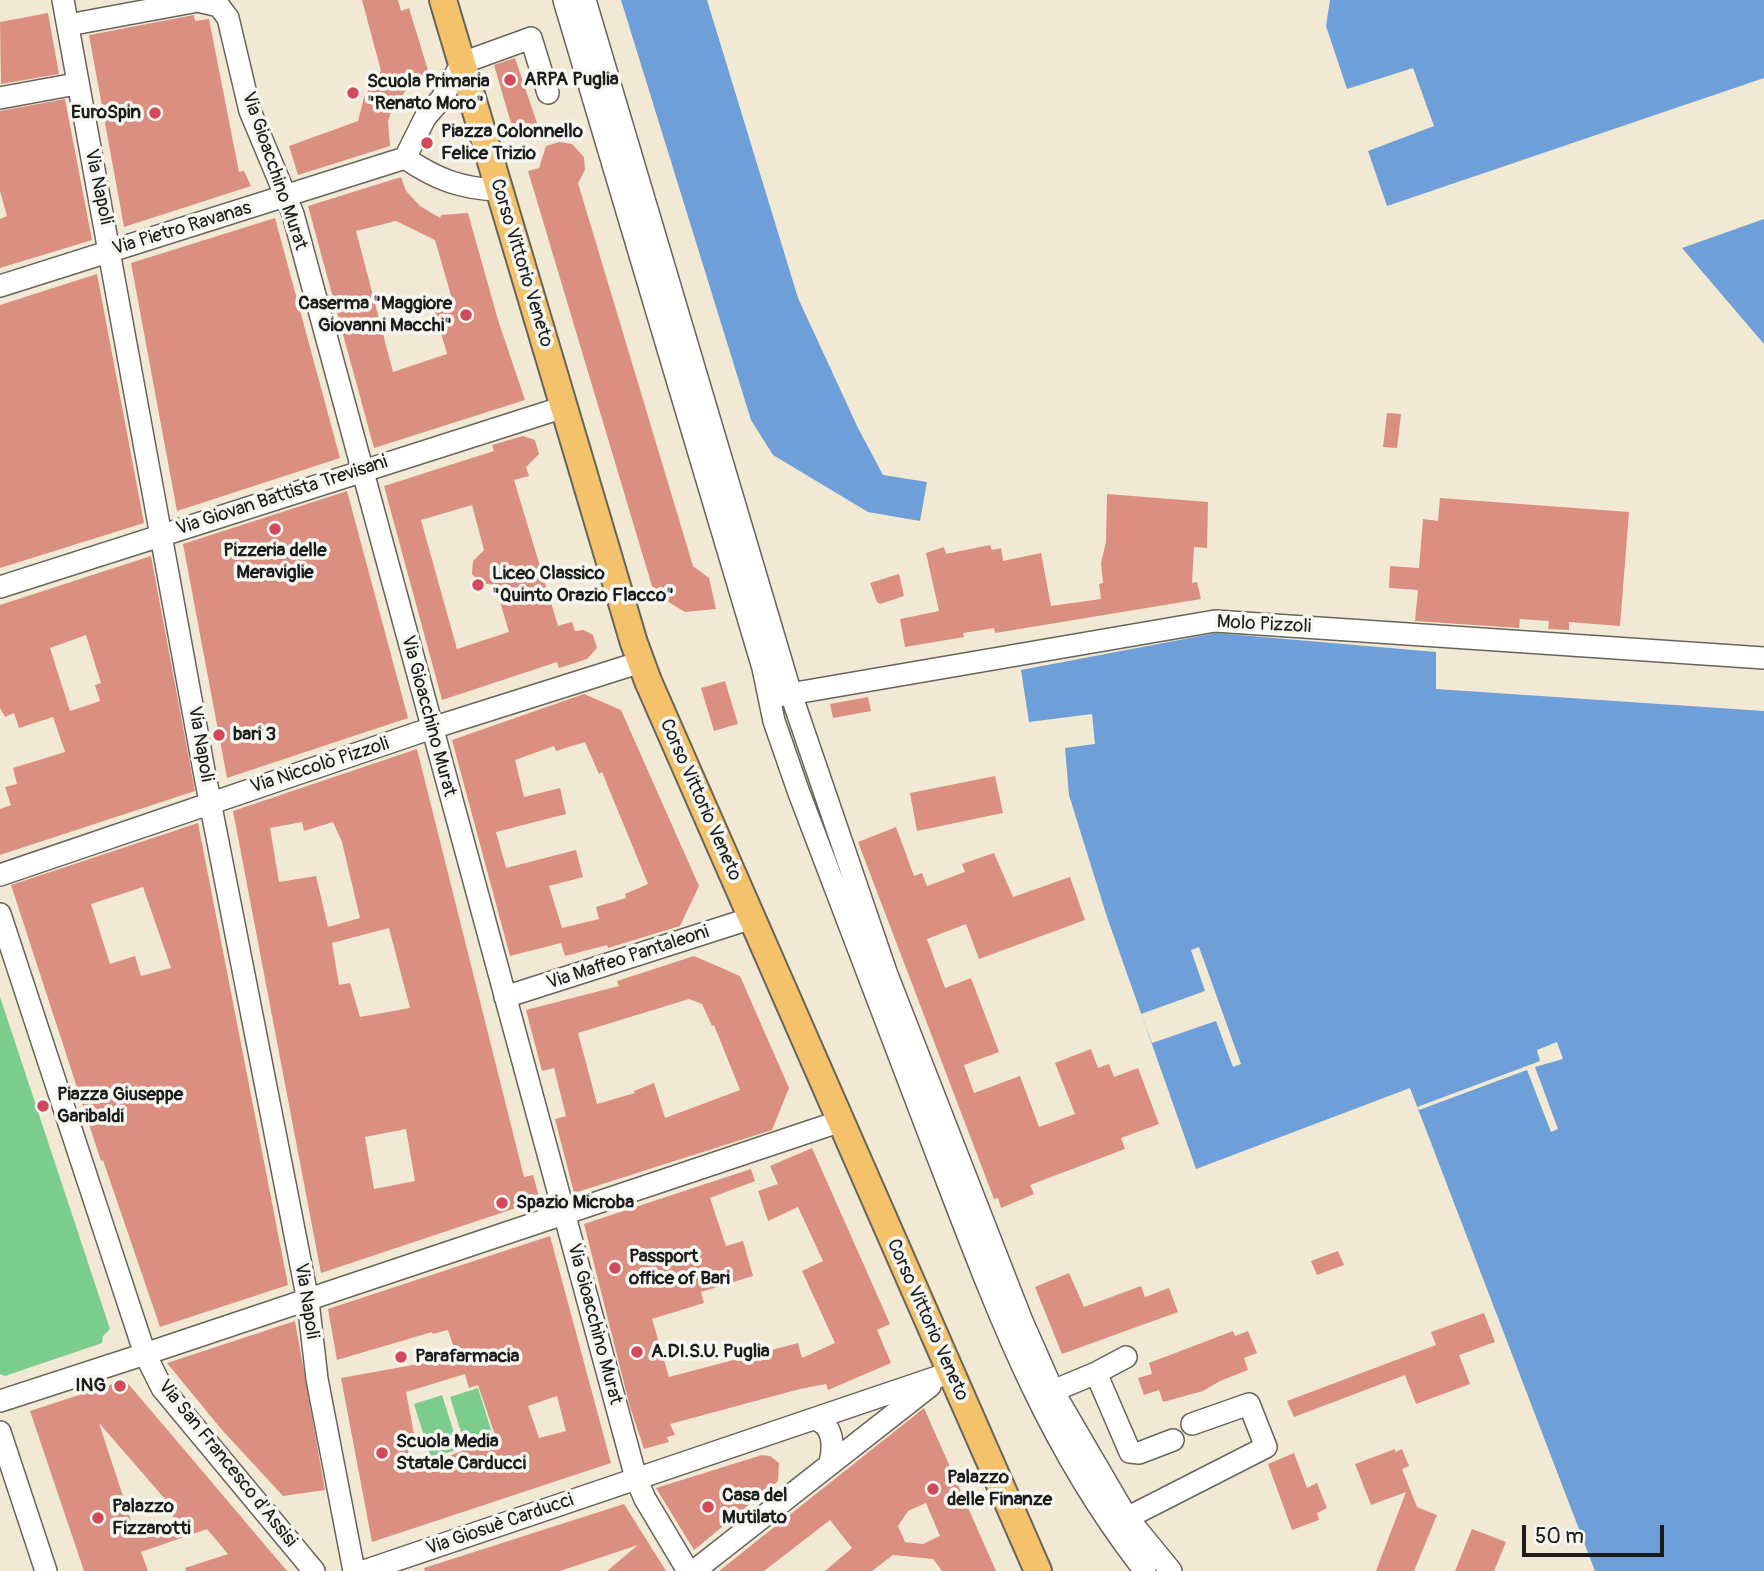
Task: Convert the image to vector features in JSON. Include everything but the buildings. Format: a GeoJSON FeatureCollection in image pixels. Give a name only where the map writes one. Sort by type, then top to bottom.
{"type":"FeatureCollection","features":[{"type":"Feature","properties":{"kind":"main road","name":"Corso Vittorio Veneto"},"geometry":{"type":"LineString","coordinates":[[443,0],[641,662],[949,1373],[1038,1571]]}},
{"type":"Feature","properties":{"kind":"street","name":"Via Napoli"},"geometry":{"type":"LineString","coordinates":[[63,0],[76,84],[111,252],[211,802],[308,1301],[317,1380],[355,1571]]}},
{"type":"Feature","properties":{"kind":"street"},"geometry":{"type":"LineString","coordinates":[[564,0],[799,793],[986,1282],[1046,1419],[1118,1522],[1171,1571]]}},
{"type":"Feature","properties":{"kind":"street"},"geometry":{"type":"LineString","coordinates":[[585,0],[791,694],[886,972],[1007,1283],[1053,1391],[1145,1571]]}},
{"type":"Feature","properties":{"kind":"street","name":"Via Gioacchino Murat"},"geometry":{"type":"LineString","coordinates":[[68,25],[191,2],[209,2],[223,10],[228,18],[250,111],[286,196],[636,1478],[645,1499],[691,1571]]}},
{"type":"Feature","properties":{"kind":"street"},"geometry":{"type":"LineString","coordinates":[[500,190],[461,188],[432,176],[404,158],[425,118],[442,98],[462,63],[531,38],[548,93]]}},
{"type":"Feature","properties":{"kind":"street"},"geometry":{"type":"LineString","coordinates":[[0,99],[76,84]]}},
{"type":"Feature","properties":{"kind":"street","name":"Via Pietro Ravanas"},"geometry":{"type":"LineString","coordinates":[[0,286],[404,158]]}},
{"type":"Feature","properties":{"kind":"street","name":"Via Giovan Battista Trevisani"},"geometry":{"type":"LineString","coordinates":[[0,587],[362,469],[564,407]]}},
{"type":"Feature","properties":{"kind":"street","name":"Molo Pizzoli"},"geometry":{"type":"LineString","coordinates":[[769,697],[1215,621],[1764,658]]}},
{"type":"Feature","properties":{"kind":"street","name":"Via Niccolò Pizzoli"},"geometry":{"type":"LineString","coordinates":[[0,875],[432,728],[641,662]]}},
{"type":"Feature","properties":{"kind":"street"},"geometry":{"type":"LineString","coordinates":[[0,914],[145,1354]]}},
{"type":"Feature","properties":{"kind":"street","name":"Via Maffeo Pantaleoni"},"geometry":{"type":"LineString","coordinates":[[505,997],[752,918]]}},
{"type":"Feature","properties":{"kind":"street"},"geometry":{"type":"LineString","coordinates":[[0,1401],[308,1301],[841,1121]]}},
{"type":"Feature","properties":{"kind":"street","name":"Via San Francesco d'Assisi"},"geometry":{"type":"LineString","coordinates":[[145,1354],[162,1388],[314,1571]]}},
{"type":"Feature","properties":{"kind":"street"},"geometry":{"type":"LineString","coordinates":[[1053,1391],[1126,1357]]}},
{"type":"Feature","properties":{"kind":"street"},"geometry":{"type":"LineString","coordinates":[[691,1571],[949,1373]]}},
{"type":"Feature","properties":{"kind":"street","name":"Via Giosuè Carducci"},"geometry":{"type":"LineString","coordinates":[[364,1571],[949,1373]]}},
{"type":"Feature","properties":{"kind":"street"},"geometry":{"type":"LineString","coordinates":[[1096,1373],[1130,1452],[1139,1453],[1173,1440]]}},
{"type":"Feature","properties":{"kind":"street"},"geometry":{"type":"LineString","coordinates":[[1118,1522],[1266,1447],[1249,1404],[1192,1424]]}},
{"type":"Feature","properties":{"kind":"street"},"geometry":{"type":"LineString","coordinates":[[813,1419],[826,1425],[831,1435],[833,1449],[830,1463]]}},
{"type":"Feature","properties":{"kind":"street"},"geometry":{"type":"LineString","coordinates":[[0,1432],[46,1571]]}},
{"type":"Feature","properties":{"kind":"green space"},"geometry":{"type":"Polygon","coordinates":[[[0,997],[110,1329],[103,1336],[102,1343],[5,1376],[0,1374],[0,997]]]}},
{"type":"Feature","properties":{"kind":"green space"},"geometry":{"type":"Polygon","coordinates":[[[478,1388],[493,1436],[465,1445],[450,1397],[478,1388]]]}},
{"type":"Feature","properties":{"kind":"green space"},"geometry":{"type":"Polygon","coordinates":[[[442,1395],[459,1449],[431,1458],[414,1404],[442,1395]]]}},
{"type":"Feature","properties":{"kind":"water"},"geometry":{"type":"Polygon","coordinates":[[[621,0],[707,0],[798,298],[858,428],[883,475],[927,482],[920,521],[868,512],[773,455],[751,420],[621,0]]]}},
{"type":"Feature","properties":{"kind":"water"},"geometry":{"type":"Polygon","coordinates":[[[1330,0],[1764,0],[1764,78],[1387,206],[1368,151],[1434,126],[1413,68],[1347,89],[1326,26],[1330,0]]]}},
{"type":"Feature","properties":{"kind":"water"},"geometry":{"type":"Polygon","coordinates":[[[1764,219],[1764,344],[1682,248],[1764,219]]]}},
{"type":"Feature","properties":{"kind":"water"},"geometry":{"type":"Polygon","coordinates":[[[1216,633],[1436,652],[1436,689],[1764,711],[1764,1571],[1595,1571],[1410,1088],[1196,1169],[1107,917],[1069,795],[1065,748],[1095,744],[1092,714],[1029,722],[1021,670],[1216,633]]]}},
{"type":"Feature","properties":{"kind":"pier"},"geometry":{"type":"Polygon","coordinates":[[[1199,947],[1241,1064],[1233,1067],[1216,1021],[1152,1043],[1141,1014],[1205,991],[1191,950],[1199,947]]]}},
{"type":"Feature","properties":{"kind":"pier"},"geometry":{"type":"Polygon","coordinates":[[[1557,1042],[1563,1059],[1535,1067],[1558,1129],[1551,1132],[1527,1070],[1419,1110],[1417,1107],[1540,1061],[1537,1050],[1557,1042]]]}},
{"type":"Feature","properties":{"kind":"place","name":"ARPA Puglia"},"geometry":{"type":"Point","coordinates":[510,80]}},
{"type":"Feature","properties":{"kind":"place","name":"Scuola Primaria \"Renato Moro\""},"geometry":{"type":"Point","coordinates":[353,93]}},
{"type":"Feature","properties":{"kind":"place","name":"EuroSpin"},"geometry":{"type":"Point","coordinates":[155,113]}},
{"type":"Feature","properties":{"kind":"place","name":"Piazza Colonnello Felice Trizio"},"geometry":{"type":"Point","coordinates":[427,143]}},
{"type":"Feature","properties":{"kind":"place","name":"Caserma \"Maggiore Giovanni Macchi\""},"geometry":{"type":"Point","coordinates":[466,315]}},
{"type":"Feature","properties":{"kind":"place","name":"Pizzeria delle Meraviglie"},"geometry":{"type":"Point","coordinates":[275,529]}},
{"type":"Feature","properties":{"kind":"place","name":"Liceo Classico \"Quinto Orazio Flacco\""},"geometry":{"type":"Point","coordinates":[478,585]}},
{"type":"Feature","properties":{"kind":"place","name":"bari 3"},"geometry":{"type":"Point","coordinates":[219,735]}},
{"type":"Feature","properties":{"kind":"place","name":"Piazza Giuseppe Garibaldi"},"geometry":{"type":"Point","coordinates":[43,1106]}},
{"type":"Feature","properties":{"kind":"place","name":"Spazio Microba"},"geometry":{"type":"Point","coordinates":[502,1203]}},
{"type":"Feature","properties":{"kind":"place","name":"Passport office of Bari"},"geometry":{"type":"Point","coordinates":[615,1268]}},
{"type":"Feature","properties":{"kind":"place","name":"A.DI.S.U. Puglia"},"geometry":{"type":"Point","coordinates":[637,1352]}},
{"type":"Feature","properties":{"kind":"place","name":"Parafarmacia"},"geometry":{"type":"Point","coordinates":[401,1357]}},
{"type":"Feature","properties":{"kind":"place","name":"ING"},"geometry":{"type":"Point","coordinates":[120,1386]}},
{"type":"Feature","properties":{"kind":"place","name":"Scuola Media Statale Carducci"},"geometry":{"type":"Point","coordinates":[382,1453]}},
{"type":"Feature","properties":{"kind":"place","name":"Palazzo delle Finanze"},"geometry":{"type":"Point","coordinates":[933,1489]}},
{"type":"Feature","properties":{"kind":"place","name":"Casa del Mutilato"},"geometry":{"type":"Point","coordinates":[708,1507]}},
{"type":"Feature","properties":{"kind":"place","name":"Palazzo Fizzarotti"},"geometry":{"type":"Point","coordinates":[98,1518]}}]}
